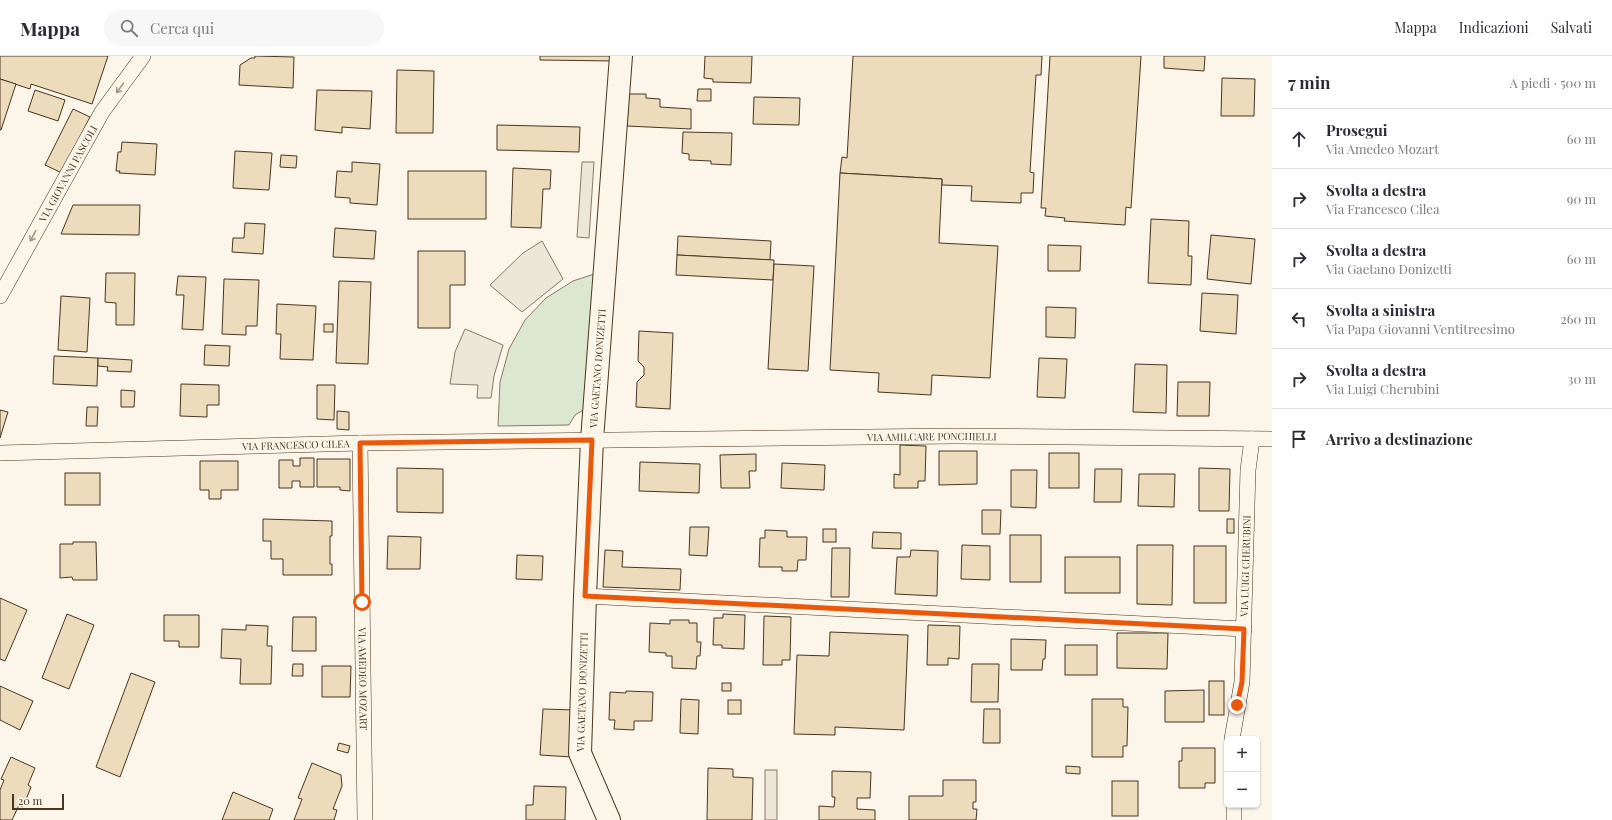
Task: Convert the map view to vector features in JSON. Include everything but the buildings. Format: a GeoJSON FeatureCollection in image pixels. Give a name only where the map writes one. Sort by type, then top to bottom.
{"type":"FeatureCollection","features":[{"type":"Feature","properties":{"kind":"street","name":"VIA GIOVANNI PASCOLI"},"geometry":{"type":"LineString","coordinates":[[0,296],[102,112],[143,56]]}},
{"type":"Feature","properties":{"kind":"street","name":"VIA GAETANO DONIZETTI"},"geometry":{"type":"LineString","coordinates":[[609,820],[580,753],[592,440],[621,56]]}},
{"type":"Feature","properties":{"kind":"street","name":"VIA AMILCARE PONCHIELLI"},"geometry":{"type":"LineString","coordinates":[[592,440],[954,436],[1272,439]]}},
{"type":"Feature","properties":{"kind":"street","name":"VIA LUIGI CHERUBINI"},"geometry":{"type":"LineString","coordinates":[[1232,736],[1242,682],[1248,470],[1252,439]]}},
{"type":"Feature","properties":{"kind":"street","name":"VIA FRANCESCO CILEA"},"geometry":{"type":"LineString","coordinates":[[0,453],[360,443],[592,440]]}},
{"type":"Feature","properties":{"kind":"street","name":"VIA AMEDEO MOZART"},"geometry":{"type":"LineString","coordinates":[[360,443],[365,820]]}},
{"type":"Feature","properties":{"kind":"street"},"geometry":{"type":"LineString","coordinates":[[585,596],[1244,629]]}},
{"type":"Feature","properties":{"kind":"street"},"geometry":{"type":"LineString","coordinates":[[1234,808],[1234,820]]}},
{"type":"Feature","properties":{"kind":"green space"},"geometry":{"type":"Polygon","coordinates":[[[594,274],[585,409],[575,415],[569,425],[498,426],[500,382],[509,349],[525,320],[546,298],[573,281],[594,274]]]}},
{"type":"Feature","properties":{"kind":"shaded area"},"geometry":{"type":"Polygon","coordinates":[[[582,162],[594,162],[589,238],[577,237],[582,162]]]}},
{"type":"Feature","properties":{"kind":"shaded area"},"geometry":{"type":"Polygon","coordinates":[[[542,241],[563,279],[522,312],[490,285],[523,253],[542,241]]]}},
{"type":"Feature","properties":{"kind":"shaded area"},"geometry":{"type":"Polygon","coordinates":[[[465,329],[503,345],[494,376],[491,398],[477,398],[478,385],[450,384],[455,352],[465,329]]]}},
{"type":"Feature","properties":{"kind":"shaded area"},"geometry":{"type":"Polygon","coordinates":[[[765,770],[777,770],[777,820],[765,820],[765,770]]]}},
{"type":"Feature","properties":{"kind":"route"},"geometry":{"type":"LineString","coordinates":[[362,602],[360,443],[592,440],[585,596],[1244,629],[1242,682],[1237,705]]}}]}
